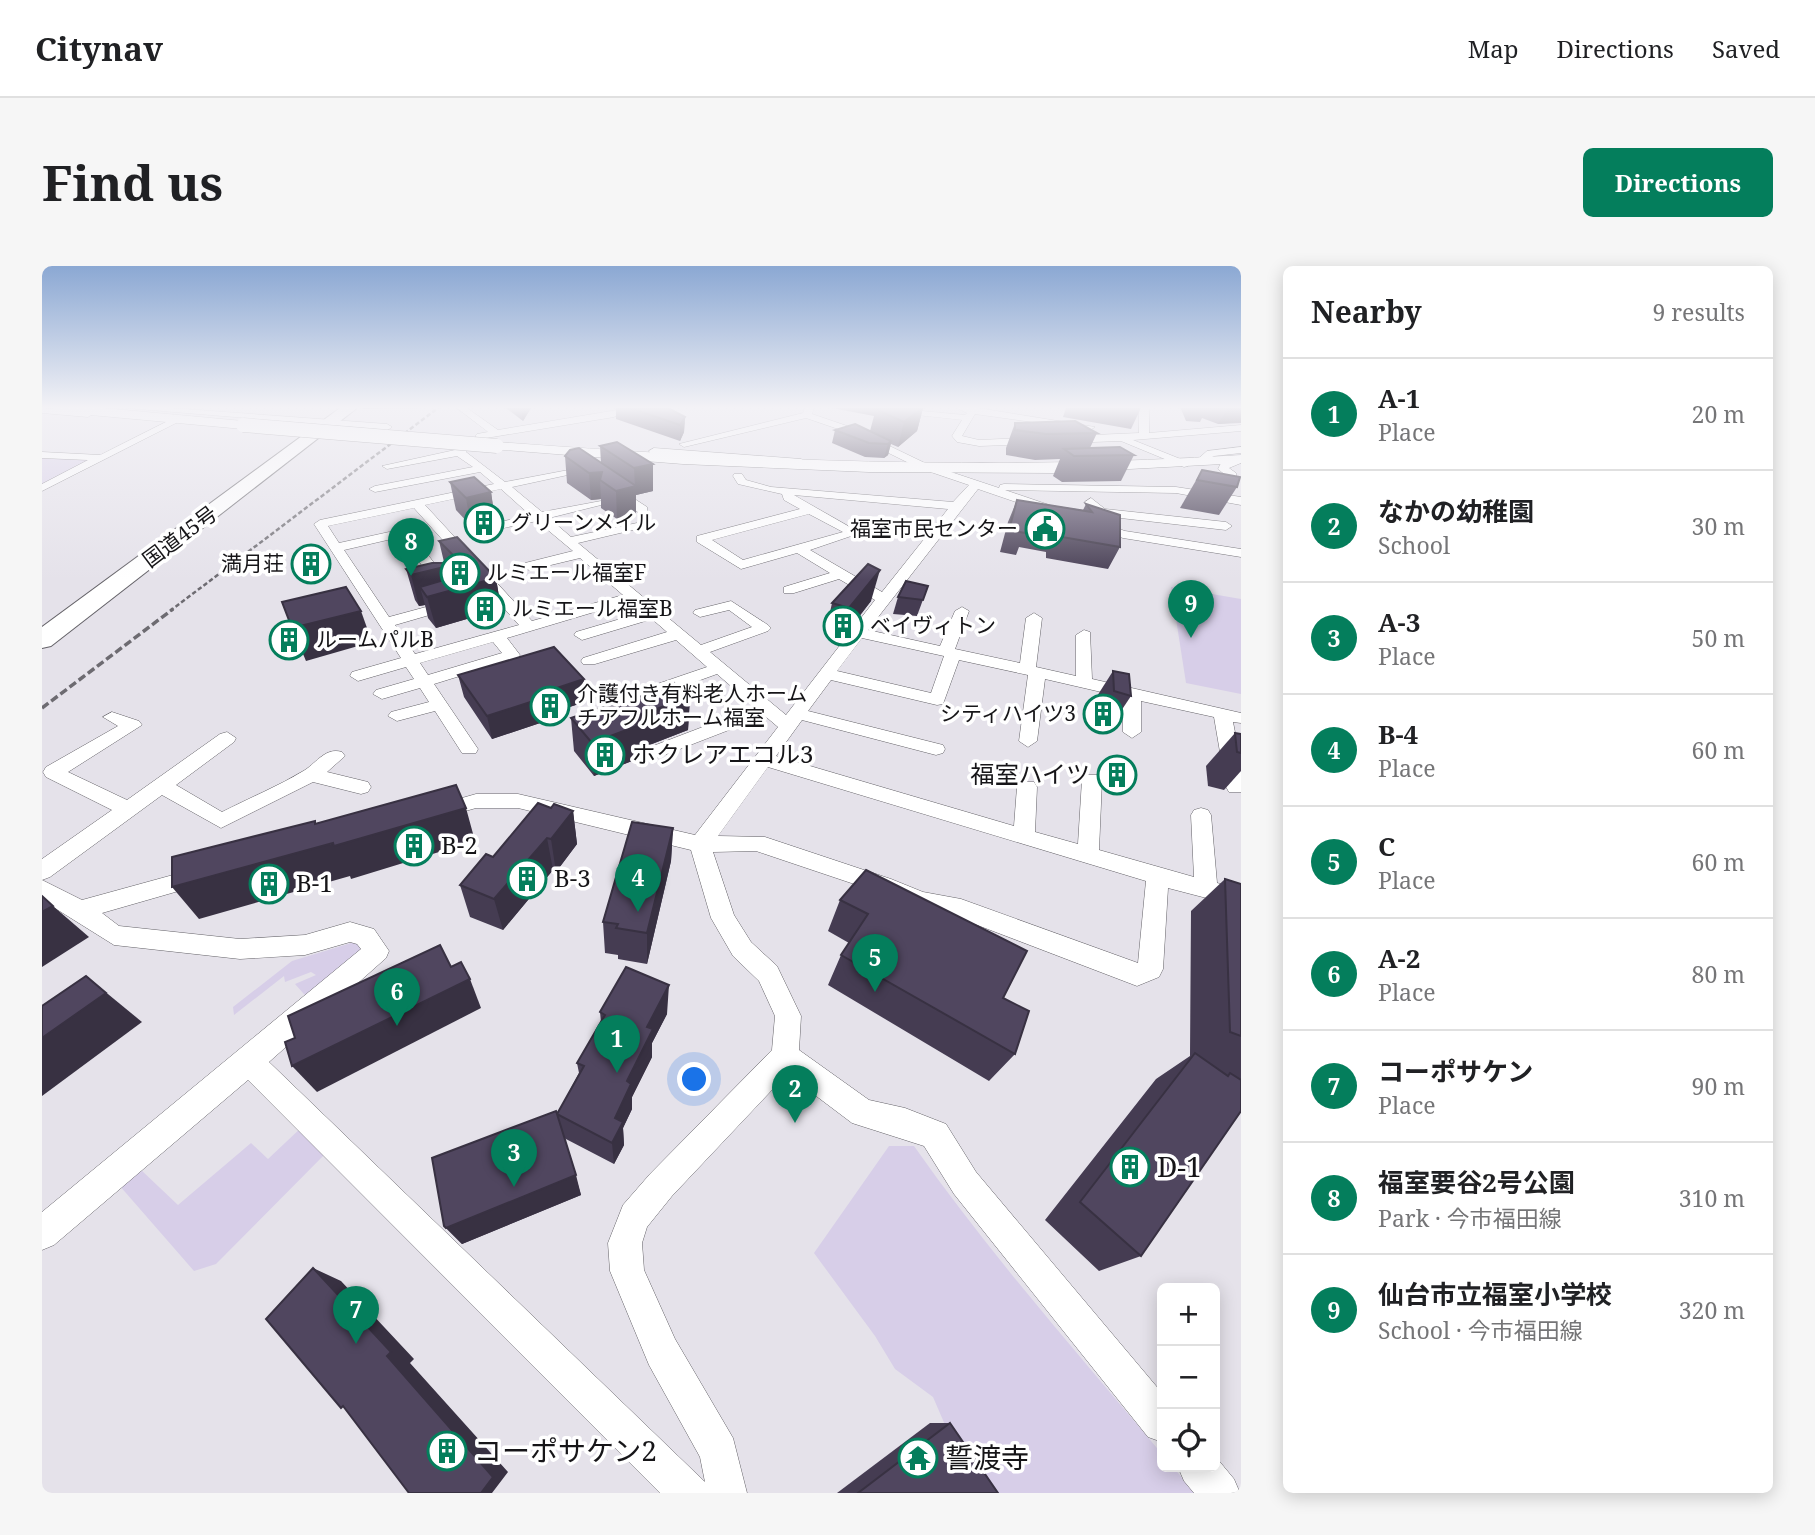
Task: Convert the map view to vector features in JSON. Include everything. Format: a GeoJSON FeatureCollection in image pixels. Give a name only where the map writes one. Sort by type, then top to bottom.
{"type":"FeatureCollection","features":[{"type":"Feature","properties":{"kind":"highway","name":"国道45号"},"geometry":{"type":"LineString","coordinates":[[42,627],[267,465]]}},
{"type":"Feature","properties":{"kind":"highway","name":"国道45号"},"geometry":{"type":"LineString","coordinates":[[42,640],[270,465]]}},
{"type":"Feature","properties":{"kind":"main road"},"geometry":{"type":"LineString","coordinates":[[675,465],[738,476],[753,473],[758,466]]}},
{"type":"Feature","properties":{"kind":"main road"},"geometry":{"type":"LineString","coordinates":[[750,465],[930,469],[1063,465]]}},
{"type":"Feature","properties":{"kind":"main road"},"geometry":{"type":"LineString","coordinates":[[845,465],[930,469]]}},
{"type":"Feature","properties":{"kind":"street"},"geometry":{"type":"LineString","coordinates":[[42,488],[89,465]]}},
{"type":"Feature","properties":{"kind":"street"},"geometry":{"type":"LineString","coordinates":[[387,467],[394,465]]}},
{"type":"Feature","properties":{"kind":"street"},"geometry":{"type":"LineString","coordinates":[[479,465],[767,709],[793,721],[936,749]]}},
{"type":"Feature","properties":{"kind":"street"},"geometry":{"type":"LineString","coordinates":[[470,749],[320,524],[597,465]]}},
{"type":"Feature","properties":{"kind":"street"},"geometry":{"type":"LineString","coordinates":[[700,844],[884,599],[938,521],[980,485],[1176,490],[1236,500],[1225,522],[1236,552],[1123,534],[980,485],[930,469],[921,465]]}},
{"type":"Feature","properties":{"kind":"street"},"geometry":{"type":"LineString","coordinates":[[374,489],[482,468]]}},
{"type":"Feature","properties":{"kind":"street"},"geometry":{"type":"LineString","coordinates":[[585,468],[643,510]]}},
{"type":"Feature","properties":{"kind":"street"},"geometry":{"type":"LineString","coordinates":[[738,476],[742,482],[770,490],[956,506]]}},
{"type":"Feature","properties":{"kind":"street"},"geometry":{"type":"LineString","coordinates":[[1086,488],[1094,509],[1103,512],[1241,522]]}},
{"type":"Feature","properties":{"kind":"street"},"geometry":{"type":"LineString","coordinates":[[788,492],[788,498],[811,510],[854,533],[741,565],[702,539],[811,510]]}},
{"type":"Feature","properties":{"kind":"street"},"geometry":{"type":"LineString","coordinates":[[474,532],[597,503]]}},
{"type":"Feature","properties":{"kind":"street"},"geometry":{"type":"LineString","coordinates":[[417,504],[529,626]]}},
{"type":"Feature","properties":{"kind":"street"},"geometry":{"type":"LineString","coordinates":[[872,508],[909,515]]}},
{"type":"Feature","properties":{"kind":"street"},"geometry":{"type":"LineString","coordinates":[[569,541],[633,526]]}},
{"type":"Feature","properties":{"kind":"street"},"geometry":{"type":"LineString","coordinates":[[336,548],[412,531],[422,545],[421,555],[445,587]]}},
{"type":"Feature","properties":{"kind":"street"},"geometry":{"type":"LineString","coordinates":[[799,549],[884,599]]}},
{"type":"Feature","properties":{"kind":"street"},"geometry":{"type":"LineString","coordinates":[[530,566],[583,553]]}},
{"type":"Feature","properties":{"kind":"street"},"geometry":{"type":"LineString","coordinates":[[789,590],[841,574]]}},
{"type":"Feature","properties":{"kind":"street"},"geometry":{"type":"LineString","coordinates":[[358,676],[634,596]]}},
{"type":"Feature","properties":{"kind":"street"},"geometry":{"type":"LineString","coordinates":[[386,623],[452,604]]}},
{"type":"Feature","properties":{"kind":"street"},"geometry":{"type":"LineString","coordinates":[[699,651],[763,628],[731,605],[700,613]]}},
{"type":"Feature","properties":{"kind":"street"},"geometry":{"type":"LineString","coordinates":[[827,674],[937,700],[962,611]]}},
{"type":"Feature","properties":{"kind":"street"},"geometry":{"type":"LineString","coordinates":[[582,635],[655,614]]}},
{"type":"Feature","properties":{"kind":"street"},"geometry":{"type":"LineString","coordinates":[[1028,741],[1034,618]]}},
{"type":"Feature","properties":{"kind":"street"},"geometry":{"type":"LineString","coordinates":[[858,632],[1232,716],[1236,787]]}},
{"type":"Feature","properties":{"kind":"street"},"geometry":{"type":"LineString","coordinates":[[589,661],[678,634]]}},
{"type":"Feature","properties":{"kind":"street"},"geometry":{"type":"LineString","coordinates":[[1084,635],[1084,682]]}},
{"type":"Feature","properties":{"kind":"street"},"geometry":{"type":"LineString","coordinates":[[382,694],[512,655],[497,636]]}},
{"type":"Feature","properties":{"kind":"street"},"geometry":{"type":"LineString","coordinates":[[628,700],[719,668]]}},
{"type":"Feature","properties":{"kind":"street"},"geometry":{"type":"LineString","coordinates":[[1132,693],[1132,732]]}},
{"type":"Feature","properties":{"kind":"street"},"geometry":{"type":"LineString","coordinates":[[397,716],[440,704]]}},
{"type":"Feature","properties":{"kind":"street"},"geometry":{"type":"LineString","coordinates":[[647,755],[767,709]]}},
{"type":"Feature","properties":{"kind":"street"},"geometry":{"type":"LineString","coordinates":[[112,717],[133,725],[53,772],[128,809]]}},
{"type":"Feature","properties":{"kind":"street"},"geometry":{"type":"LineString","coordinates":[[42,871],[227,738]]}},
{"type":"Feature","properties":{"kind":"street"},"geometry":{"type":"LineString","coordinates":[[161,785],[221,821],[311,775],[335,756]]}},
{"type":"Feature","properties":{"kind":"street"},"geometry":{"type":"LineString","coordinates":[[764,759],[1164,878],[1241,898]]}},
{"type":"Feature","properties":{"kind":"street"},"geometry":{"type":"LineString","coordinates":[[311,775],[361,787]]}},
{"type":"Feature","properties":{"kind":"street"},"geometry":{"type":"LineString","coordinates":[[1088,855],[1092,780]]}},
{"type":"Feature","properties":{"kind":"street"},"geometry":{"type":"LineString","coordinates":[[1024,836],[1027,787]]}},
{"type":"Feature","properties":{"kind":"street"},"geometry":{"type":"LineString","coordinates":[[410,820],[477,801],[518,801],[700,844],[757,843],[883,885],[920,901],[953,906],[1136,975],[1150,969],[1155,886],[1164,878]]}},
{"type":"Feature","properties":{"kind":"street"},"geometry":{"type":"LineString","coordinates":[[1201,814],[1206,889]]}},
{"type":"Feature","properties":{"kind":"street"},"geometry":{"type":"LineString","coordinates":[[700,844],[723,918],[743,949],[768,974],[788,1016],[785,1056],[661,1185],[635,1217],[625,1243],[627,1271],[662,1352],[719,1451],[727,1493]]}},
{"type":"Feature","properties":{"kind":"street"},"geometry":{"type":"LineString","coordinates":[[80,910],[225,870]]}},
{"type":"Feature","properties":{"kind":"street"},"geometry":{"type":"LineString","coordinates":[[42,889],[80,910],[114,935],[240,949],[305,945],[350,932],[365,936],[377,951],[249,1062],[42,1233]]}},
{"type":"Feature","properties":{"kind":"street"},"geometry":{"type":"LineString","coordinates":[[785,1056],[862,1113],[905,1123],[935,1135],[965,1183],[1157,1417]]}},
{"type":"Feature","properties":{"kind":"street"},"geometry":{"type":"LineString","coordinates":[[249,1062],[689,1493]]}},
{"type":"Feature","properties":{"kind":"street"},"geometry":{"type":"LineString","coordinates":[[1202,1472],[1220,1493]]}},
{"type":"Feature","properties":{"kind":"shaded area"},"geometry":{"type":"Polygon","coordinates":[[[42,465],[83,465],[42,486],[42,465]]]}},
{"type":"Feature","properties":{"kind":"shaded area"},"geometry":{"type":"Polygon","coordinates":[[[1171,587],[1241,599],[1241,694],[1186,683],[1171,587]]]}},
{"type":"Feature","properties":{"kind":"shaded area"},"geometry":{"type":"Polygon","coordinates":[[[358,941],[368,950],[311,1002],[295,984],[316,975],[311,972],[285,982],[284,976],[234,1015],[233,1007],[292,961],[358,941]]]}},
{"type":"Feature","properties":{"kind":"shaded area"},"geometry":{"type":"Polygon","coordinates":[[[303,1126],[330,1149],[216,1264],[194,1271],[119,1185],[140,1169],[178,1205],[251,1143],[268,1159],[303,1126]]]}},
{"type":"Feature","properties":{"kind":"shaded area"},"geometry":{"type":"Polygon","coordinates":[[[889,1146],[914,1146],[1003,1264],[1157,1448],[1157,1472],[1177,1472],[1195,1493],[986,1493],[952,1441],[933,1397],[895,1369],[875,1336],[814,1253],[889,1146]]]}},
{"type":"Feature","properties":{"kind":"building"},"geometry":{"type":"Polygon","coordinates":[[[578,465],[605,465],[636,486],[616,491],[600,480],[602,472],[589,473],[578,465]]]}},
{"type":"Feature","properties":{"kind":"building"},"geometry":{"type":"Polygon","coordinates":[[[1202,470],[1240,477],[1237,487],[1197,480],[1202,470]]]}},
{"type":"Feature","properties":{"kind":"building"},"geometry":{"type":"Polygon","coordinates":[[[474,477],[491,492],[466,498],[450,482],[474,477]]]}},
{"type":"Feature","properties":{"kind":"building"},"geometry":{"type":"Polygon","coordinates":[[[1017,500],[1092,512],[1086,504],[1120,515],[1120,547],[1056,536],[1056,530],[1027,525],[1025,533],[1009,530],[1017,500]]]}},
{"type":"Feature","properties":{"kind":"building"},"geometry":{"type":"Polygon","coordinates":[[[457,537],[496,578],[427,597],[420,587],[451,578],[455,573],[444,567],[411,575],[406,569],[443,563],[455,557],[439,541],[457,537]]]}},
{"type":"Feature","properties":{"kind":"building"},"geometry":{"type":"Polygon","coordinates":[[[868,564],[880,570],[849,608],[832,603],[868,564]]]}},
{"type":"Feature","properties":{"kind":"building"},"geometry":{"type":"Polygon","coordinates":[[[906,581],[928,586],[923,600],[898,597],[906,581]]]}},
{"type":"Feature","properties":{"kind":"building"},"geometry":{"type":"Polygon","coordinates":[[[346,587],[361,611],[292,628],[282,602],[346,587]]]}},
{"type":"Feature","properties":{"kind":"building"},"geometry":{"type":"Polygon","coordinates":[[[554,647],[584,679],[548,691],[552,695],[487,716],[458,675],[554,647]]]}},
{"type":"Feature","properties":{"kind":"building"},"geometry":{"type":"Polygon","coordinates":[[[1113,671],[1129,674],[1131,696],[1114,691],[1113,671]]]}},
{"type":"Feature","properties":{"kind":"building"},"geometry":{"type":"Polygon","coordinates":[[[674,683],[690,697],[639,715],[633,722],[637,726],[592,743],[571,718],[615,703],[618,706],[674,683]]]}},
{"type":"Feature","properties":{"kind":"building"},"geometry":{"type":"Polygon","coordinates":[[[1235,733],[1241,734],[1241,753],[1237,752],[1235,733]]]}},
{"type":"Feature","properties":{"kind":"building"},"geometry":{"type":"Polygon","coordinates":[[[456,785],[466,808],[334,846],[333,843],[172,887],[172,857],[315,821],[315,824],[456,785]]]}},
{"type":"Feature","properties":{"kind":"building"},"geometry":{"type":"Polygon","coordinates":[[[538,803],[551,808],[554,804],[573,811],[551,839],[547,838],[494,899],[460,885],[486,854],[493,857],[538,803]]]}},
{"type":"Feature","properties":{"kind":"building"},"geometry":{"type":"Polygon","coordinates":[[[632,822],[673,828],[647,933],[616,928],[618,924],[603,922],[632,822]]]}},
{"type":"Feature","properties":{"kind":"building"},"geometry":{"type":"Polygon","coordinates":[[[866,870],[1027,951],[1003,998],[1029,1011],[1015,1054],[841,955],[868,914],[840,900],[866,870]]]}},
{"type":"Feature","properties":{"kind":"building"},"geometry":{"type":"Polygon","coordinates":[[[1225,879],[1241,884],[1241,1036],[1230,1032],[1225,879]]]}},
{"type":"Feature","properties":{"kind":"building"},"geometry":{"type":"Polygon","coordinates":[[[42,896],[53,906],[42,912],[42,896]]]}},
{"type":"Feature","properties":{"kind":"building"},"geometry":{"type":"Polygon","coordinates":[[[440,945],[451,967],[461,962],[470,979],[292,1066],[285,1042],[295,1038],[288,1016],[440,945]]]}},
{"type":"Feature","properties":{"kind":"building"},"geometry":{"type":"Polygon","coordinates":[[[626,967],[669,985],[647,1027],[653,1029],[627,1081],[631,1084],[615,1118],[623,1122],[612,1143],[557,1114],[584,1066],[577,1063],[605,1015],[600,1012],[626,967]]]}},
{"type":"Feature","properties":{"kind":"building"},"geometry":{"type":"Polygon","coordinates":[[[86,976],[106,993],[42,1038],[42,1006],[86,976]]]}},
{"type":"Feature","properties":{"kind":"building"},"geometry":{"type":"Polygon","coordinates":[[[1195,1053],[1228,1076],[1230,1073],[1241,1080],[1241,1111],[1141,1256],[1080,1202],[1195,1053]]]}},
{"type":"Feature","properties":{"kind":"building"},"geometry":{"type":"Polygon","coordinates":[[[556,1111],[576,1175],[446,1228],[432,1158],[556,1111]]]}},
{"type":"Feature","properties":{"kind":"building"},"geometry":{"type":"Polygon","coordinates":[[[313,1268],[391,1352],[387,1356],[493,1477],[481,1493],[409,1493],[343,1406],[341,1408],[266,1319],[313,1268]]]}},
{"type":"Feature","properties":{"kind":"building","name":"誓渡寺"},"geometry":{"type":"Polygon","coordinates":[[[950,1423],[998,1493],[858,1493],[950,1423]]]}},
{"type":"Feature","properties":{"kind":"railway"},"geometry":{"type":"LineString","coordinates":[[170,611],[362,465]]}},
{"type":"Feature","properties":{"kind":"railway"},"geometry":{"type":"LineString","coordinates":[[42,708],[173,609]]}},
{"type":"Feature","properties":{"kind":"place","name":"グリーンメイル"},"geometry":{"type":"Point","coordinates":[484,523]}},
{"type":"Feature","properties":{"kind":"place","name":"福室市民センター"},"geometry":{"type":"Point","coordinates":[1045,529]}},
{"type":"Feature","properties":{"kind":"place","name":"満月荘"},"geometry":{"type":"Point","coordinates":[311,564]}},
{"type":"Feature","properties":{"kind":"place","name":"ルミエール福室F"},"geometry":{"type":"Point","coordinates":[460,573]}},
{"type":"Feature","properties":{"kind":"place","name":"福室要谷2号公園"},"geometry":{"type":"Point","coordinates":[411,576]}},
{"type":"Feature","properties":{"kind":"place","name":"ルミエール福室B"},"geometry":{"type":"Point","coordinates":[485,609]}},
{"type":"Feature","properties":{"kind":"place","name":"ベイヴィトン"},"geometry":{"type":"Point","coordinates":[843,626]}},
{"type":"Feature","properties":{"kind":"place","name":"仙台市立福室小学校"},"geometry":{"type":"Point","coordinates":[1191,638]}},
{"type":"Feature","properties":{"kind":"place","name":"ルームパルB"},"geometry":{"type":"Point","coordinates":[289,640]}},
{"type":"Feature","properties":{"kind":"place","name":"介護付き有料老人ホーム チアフルホーム福室"},"geometry":{"type":"Point","coordinates":[550,706]}},
{"type":"Feature","properties":{"kind":"place","name":"シティハイツ3"},"geometry":{"type":"Point","coordinates":[1103,714]}},
{"type":"Feature","properties":{"kind":"place","name":"ホクレアエコル3"},"geometry":{"type":"Point","coordinates":[605,755]}},
{"type":"Feature","properties":{"kind":"place","name":"福室ハイツ"},"geometry":{"type":"Point","coordinates":[1117,775]}},
{"type":"Feature","properties":{"kind":"place","name":"B-2"},"geometry":{"type":"Point","coordinates":[414,846]}},
{"type":"Feature","properties":{"kind":"place","name":"B-3"},"geometry":{"type":"Point","coordinates":[527,879]}},
{"type":"Feature","properties":{"kind":"place","name":"B-1"},"geometry":{"type":"Point","coordinates":[269,884]}},
{"type":"Feature","properties":{"kind":"place","name":"B-4"},"geometry":{"type":"Point","coordinates":[638,912]}},
{"type":"Feature","properties":{"kind":"place","name":"C"},"geometry":{"type":"Point","coordinates":[875,992]}},
{"type":"Feature","properties":{"kind":"place","name":"A-2"},"geometry":{"type":"Point","coordinates":[397,1026]}},
{"type":"Feature","properties":{"kind":"place","name":"A-1"},"geometry":{"type":"Point","coordinates":[617,1073]}},
{"type":"Feature","properties":{"kind":"place","name":"なかの幼稚園"},"geometry":{"type":"Point","coordinates":[795,1123]}},
{"type":"Feature","properties":{"kind":"place","name":"D-1"},"geometry":{"type":"Point","coordinates":[1130,1167]}},
{"type":"Feature","properties":{"kind":"place","name":"A-3"},"geometry":{"type":"Point","coordinates":[514,1187]}},
{"type":"Feature","properties":{"kind":"place","name":"コーポサケン"},"geometry":{"type":"Point","coordinates":[356,1344]}},
{"type":"Feature","properties":{"kind":"place","name":"コーポサケン2"},"geometry":{"type":"Point","coordinates":[447,1451]}},
{"type":"Feature","properties":{"kind":"place","name":"誓渡寺"},"geometry":{"type":"Point","coordinates":[918,1458]}}]}
